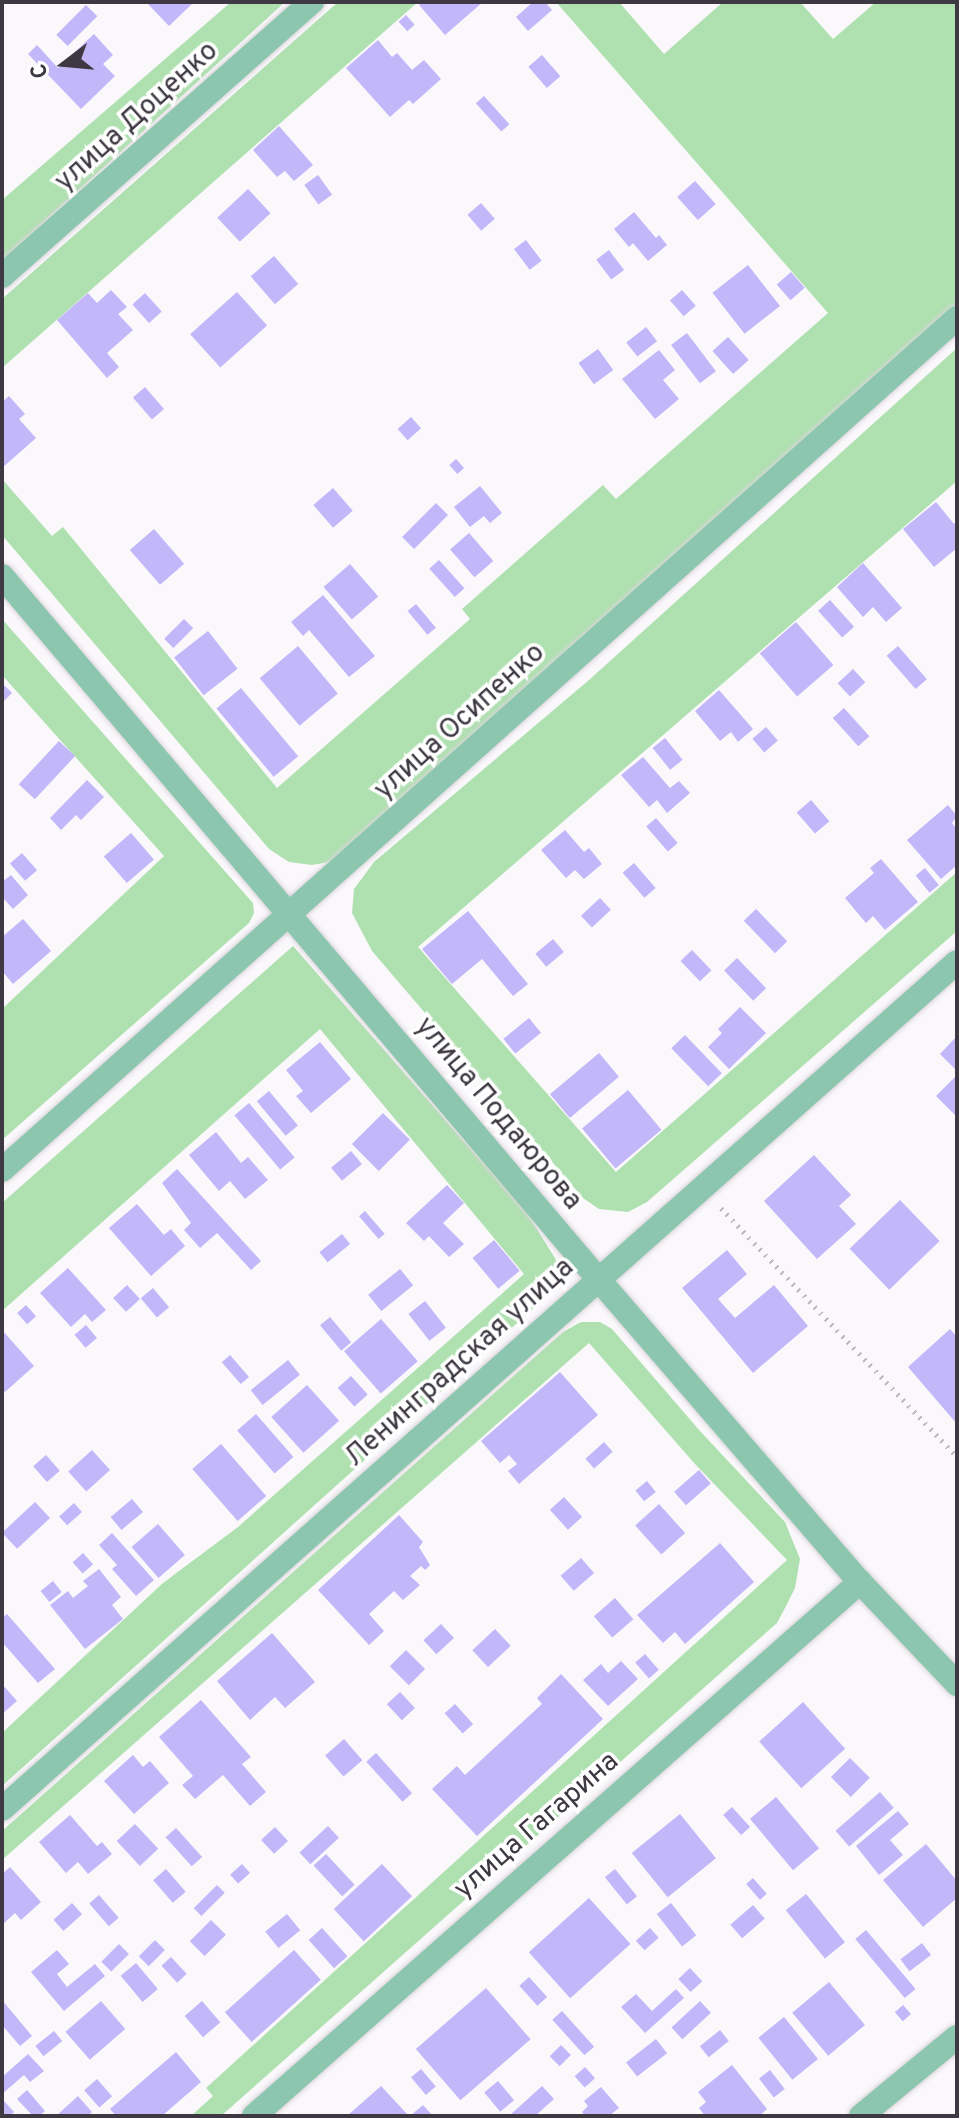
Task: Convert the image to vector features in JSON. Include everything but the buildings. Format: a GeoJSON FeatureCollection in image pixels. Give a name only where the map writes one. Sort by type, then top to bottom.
{"type":"FeatureCollection","features":[{"type":"Feature","properties":{"kind":"street","name":"улица Доценко"},"geometry":{"type":"LineString","coordinates":[[2,276],[312,2]]}},
{"type":"Feature","properties":{"kind":"street","name":"улица Осипенко"},"geometry":{"type":"LineString","coordinates":[[2,1170],[957,318]]}},
{"type":"Feature","properties":{"kind":"street","name":"улица Подаюрова"},"geometry":{"type":"LineString","coordinates":[[2,576],[599,1280],[860,1582],[957,1684]]}},
{"type":"Feature","properties":{"kind":"street","name":"Ленинградская улица"},"geometry":{"type":"LineString","coordinates":[[2,1809],[957,962]]}},
{"type":"Feature","properties":{"kind":"street","name":"улица Гагарина"},"geometry":{"type":"LineString","coordinates":[[254,2116],[860,1582]]}},
{"type":"Feature","properties":{"kind":"street"},"geometry":{"type":"LineString","coordinates":[[861,2116],[957,2037]]}},
{"type":"Feature","properties":{"kind":"path"},"geometry":{"type":"LineString","coordinates":[[702,1189],[957,1457]]}},
{"type":"Feature","properties":{"kind":"green space"},"geometry":{"type":"Polygon","coordinates":[[[231,2],[285,2],[2,260],[2,200],[231,2]]]}},
{"type":"Feature","properties":{"kind":"green space"},"geometry":{"type":"Polygon","coordinates":[[[338,2],[418,2],[2,368],[2,299],[338,2]]]}},
{"type":"Feature","properties":{"kind":"green space"},"geometry":{"type":"Polygon","coordinates":[[[556,2],[619,2],[664,54],[723,2],[800,2],[833,39],[876,2],[957,2],[957,312],[329,862],[312,865],[289,862],[269,849],[2,535],[2,479],[52,536],[63,527],[277,788],[470,619],[462,609],[603,485],[616,499],[828,313],[556,2]]]}},
{"type":"Feature","properties":{"kind":"green space"},"geometry":{"type":"Polygon","coordinates":[[[957,348],[957,481],[418,947],[616,1172],[957,872],[957,931],[647,1202],[628,1212],[599,1209],[583,1198],[372,951],[352,913],[354,889],[374,862],[589,680],[957,348]]]}},
{"type":"Feature","properties":{"kind":"green space"},"geometry":{"type":"Polygon","coordinates":[[[2,619],[253,903],[254,913],[249,923],[2,1140],[2,1009],[164,856],[2,675],[2,619]]]}},
{"type":"Feature","properties":{"kind":"green space"},"geometry":{"type":"Polygon","coordinates":[[[293,946],[527,1213],[558,1263],[560,1274],[555,1289],[2,1786],[2,1733],[163,1583],[238,1527],[524,1274],[320,1029],[2,1311],[2,1203],[293,946]]]}},
{"type":"Feature","properties":{"kind":"green space"},"geometry":{"type":"Polygon","coordinates":[[[581,1322],[600,1322],[612,1329],[700,1431],[785,1522],[800,1559],[795,1588],[777,1623],[221,2116],[191,2116],[213,2096],[206,2088],[787,1560],[695,1464],[589,1343],[2,1860],[2,1831],[563,1332],[581,1322]]]}}]}
